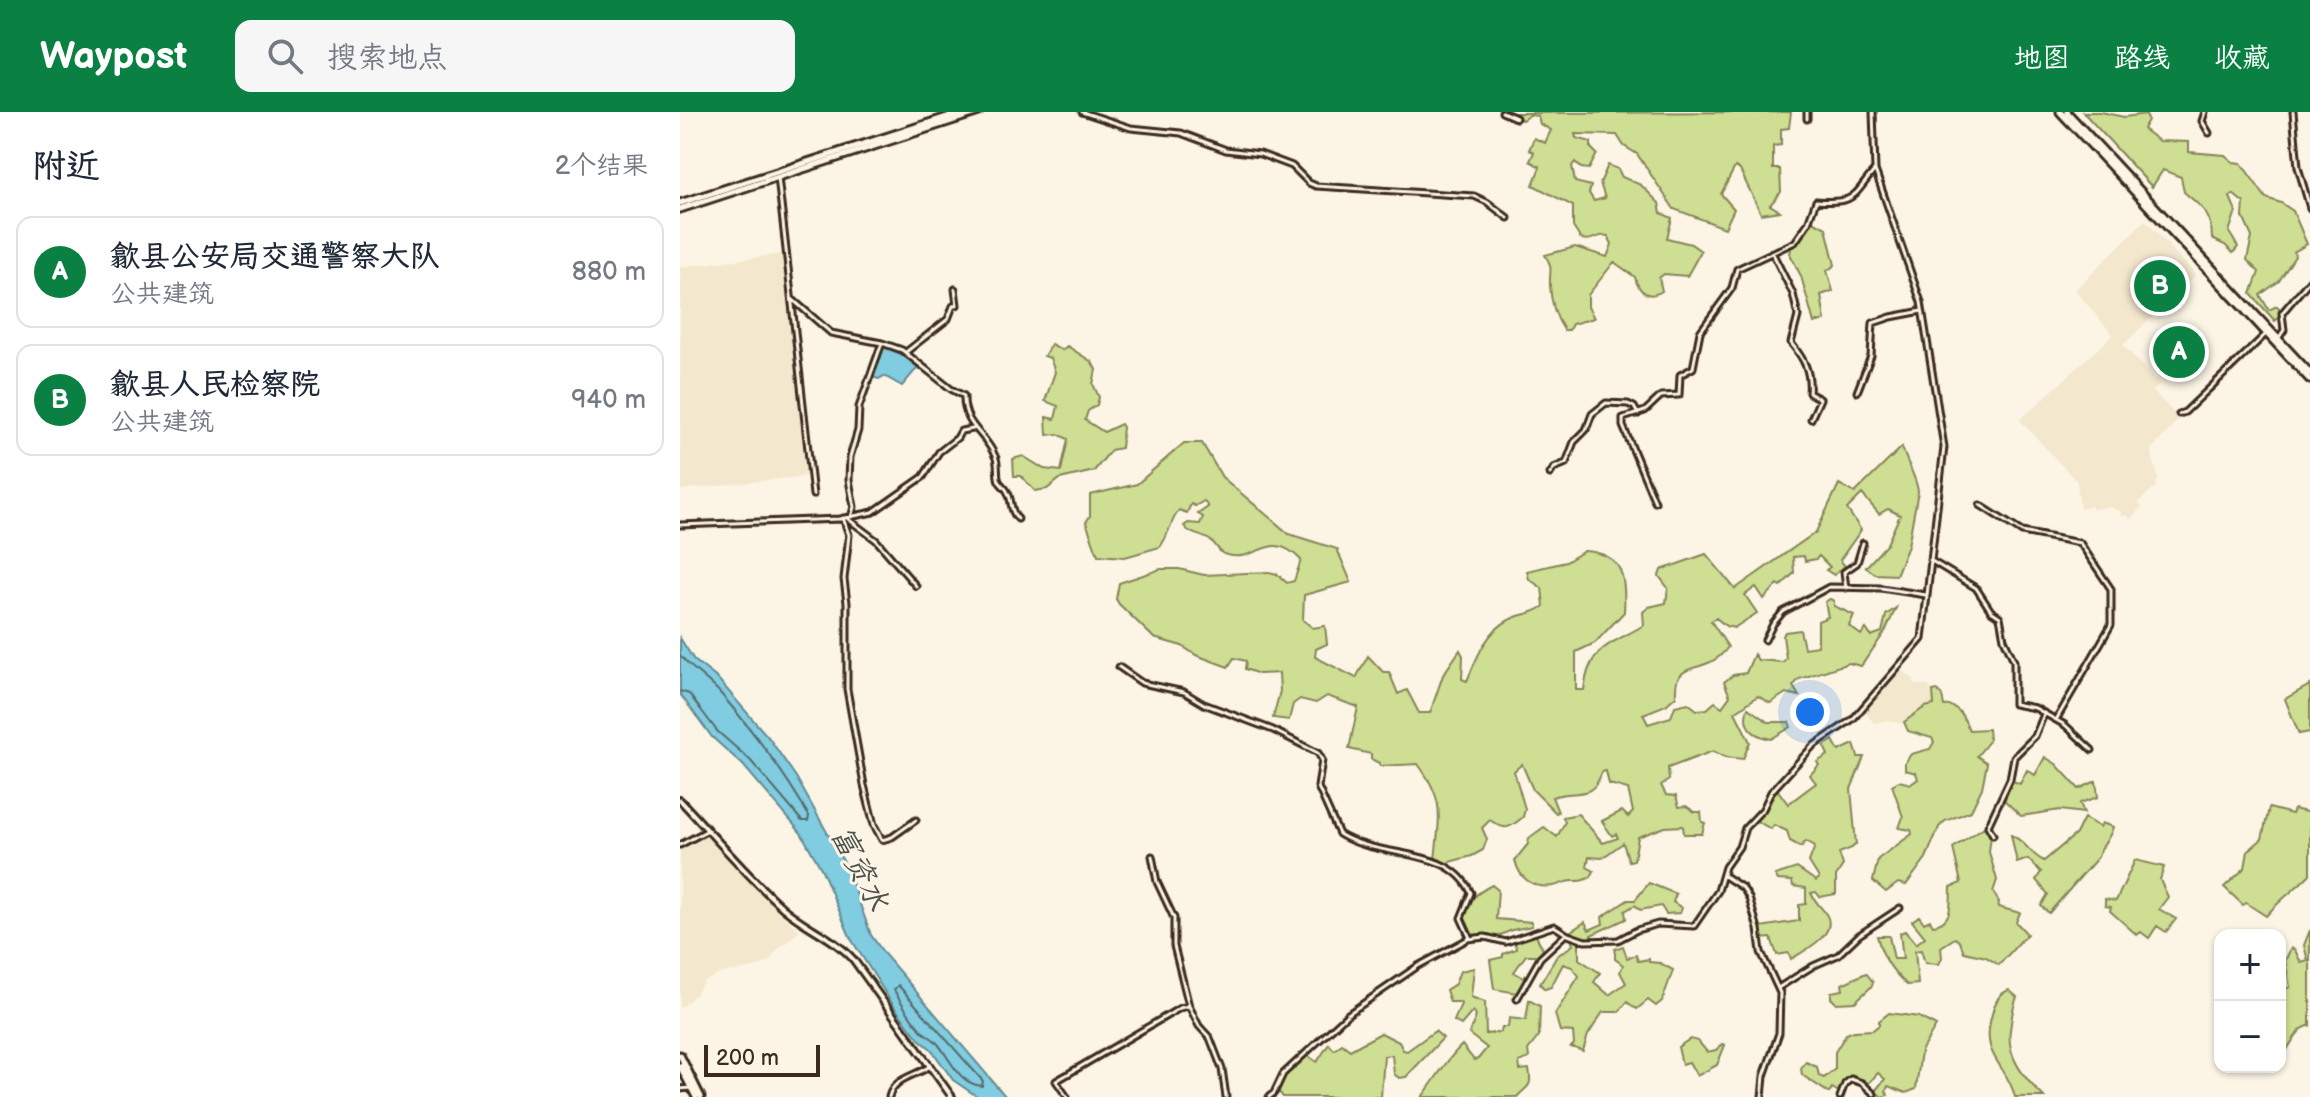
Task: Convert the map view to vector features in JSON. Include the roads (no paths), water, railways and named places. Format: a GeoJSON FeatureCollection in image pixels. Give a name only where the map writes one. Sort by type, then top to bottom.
{"type":"FeatureCollection","features":[{"type":"Feature","properties":{"kind":"main road"},"geometry":{"type":"LineString","coordinates":[[680,206],[963,112]]}},
{"type":"Feature","properties":{"kind":"main road"},"geometry":{"type":"LineString","coordinates":[[680,206],[979,112]]}},
{"type":"Feature","properties":{"kind":"main road"},"geometry":{"type":"LineString","coordinates":[[2060,112],[2310,380]]}},
{"type":"Feature","properties":{"kind":"main road"},"geometry":{"type":"LineString","coordinates":[[2067,112],[2310,373]]}},
{"type":"Feature","properties":{"kind":"main road"},"geometry":{"type":"LineString","coordinates":[[680,1055],[698,1097]]}},
{"type":"Feature","properties":{"kind":"main road"},"geometry":{"type":"LineString","coordinates":[[680,1066],[698,1097]]}},
{"type":"Feature","properties":{"kind":"street"},"geometry":{"type":"LineString","coordinates":[[1082,112],[1131,128],[1181,133],[1226,150],[1260,154],[1292,166],[1316,186],[1474,196],[1508,218]]}},
{"type":"Feature","properties":{"kind":"street"},"geometry":{"type":"LineString","coordinates":[[1502,112],[1516,118]]}},
{"type":"Feature","properties":{"kind":"street"},"geometry":{"type":"LineString","coordinates":[[1807,112],[1807,119]]}},
{"type":"Feature","properties":{"kind":"street"},"geometry":{"type":"LineString","coordinates":[[1269,1097],[1285,1071],[1359,1005],[1418,966],[1470,938],[1485,937],[1506,942],[1552,926],[1582,940],[1617,940],[1658,924],[1694,926],[1716,893],[1745,828],[1763,809],[1771,792],[1813,746],[1853,719],[1919,644],[1945,453],[1916,285],[1875,170],[1873,112]]}},
{"type":"Feature","properties":{"kind":"street"},"geometry":{"type":"LineString","coordinates":[[2205,112],[2202,121],[2209,133]]}},
{"type":"Feature","properties":{"kind":"street"},"geometry":{"type":"LineString","coordinates":[[2293,112],[2298,167],[2310,208]]}},
{"type":"Feature","properties":{"kind":"street"},"geometry":{"type":"LineString","coordinates":[[1655,502],[1623,423],[1627,415],[1638,414],[1661,396],[1679,395],[1680,375],[1693,368],[1700,332],[1732,288],[1737,269],[1795,242],[1808,223],[1816,201],[1851,198],[1875,170]]}},
{"type":"Feature","properties":{"kind":"street"},"geometry":{"type":"LineString","coordinates":[[778,177],[813,495]]}},
{"type":"Feature","properties":{"kind":"street"},"geometry":{"type":"LineString","coordinates":[[1772,252],[1793,294],[1798,316],[1792,344],[1804,359],[1810,381],[1809,393],[1820,400],[1811,419]]}},
{"type":"Feature","properties":{"kind":"street"},"geometry":{"type":"LineString","coordinates":[[2278,339],[2284,330],[2282,313],[2310,280]]}},
{"type":"Feature","properties":{"kind":"street"},"geometry":{"type":"LineString","coordinates":[[906,352],[948,319],[953,306],[957,305],[955,289]]}},
{"type":"Feature","properties":{"kind":"street"},"geometry":{"type":"LineString","coordinates":[[792,299],[831,333],[882,343],[906,352],[964,396],[965,409],[973,429],[995,455],[999,480],[1006,489],[1011,512],[1018,519]]}},
{"type":"Feature","properties":{"kind":"street"},"geometry":{"type":"LineString","coordinates":[[1857,392],[1871,356],[1873,323],[1922,311]]}},
{"type":"Feature","properties":{"kind":"street"},"geometry":{"type":"LineString","coordinates":[[2179,414],[2185,412],[2267,333]]}},
{"type":"Feature","properties":{"kind":"street"},"geometry":{"type":"LineString","coordinates":[[882,343],[859,407],[858,430],[850,457],[854,506],[847,518],[849,534],[844,579],[847,689],[874,825],[882,840],[892,837],[916,820]]}},
{"type":"Feature","properties":{"kind":"street"},"geometry":{"type":"LineString","coordinates":[[1550,474],[1554,468],[1566,463],[1574,442],[1586,430],[1592,414],[1606,403],[1628,404],[1638,414]]}},
{"type":"Feature","properties":{"kind":"street"},"geometry":{"type":"LineString","coordinates":[[680,525],[847,518],[873,512],[923,477],[939,452],[961,431],[973,429]]}},
{"type":"Feature","properties":{"kind":"street"},"geometry":{"type":"LineString","coordinates":[[1980,505],[2022,532],[2080,543],[2111,589],[2111,628],[2056,720]]}},
{"type":"Feature","properties":{"kind":"street"},"geometry":{"type":"LineString","coordinates":[[847,518],[876,540],[916,586]]}},
{"type":"Feature","properties":{"kind":"street"},"geometry":{"type":"LineString","coordinates":[[1846,588],[1844,572],[1857,563],[1863,543]]}},
{"type":"Feature","properties":{"kind":"street"},"geometry":{"type":"LineString","coordinates":[[1930,560],[1976,588],[1991,611],[2000,617],[2004,639],[2014,661],[2014,703],[2035,708],[2065,725],[2092,750]]}},
{"type":"Feature","properties":{"kind":"street"},"geometry":{"type":"LineString","coordinates":[[1765,640],[1776,620],[1789,607],[1827,588],[1881,588],[1926,595]]}},
{"type":"Feature","properties":{"kind":"street"},"geometry":{"type":"LineString","coordinates":[[1119,667],[1142,683],[1187,693],[1204,704],[1244,717],[1318,753],[1322,760],[1318,787],[1339,834],[1369,849],[1413,854],[1456,871],[1471,893],[1461,918],[1470,938]]}},
{"type":"Feature","properties":{"kind":"street"},"geometry":{"type":"LineString","coordinates":[[1993,835],[1988,826],[2010,779],[2014,757],[2035,736],[2044,714]]}},
{"type":"Feature","properties":{"kind":"street"},"geometry":{"type":"LineString","coordinates":[[680,800],[788,912],[834,941],[853,959],[952,1097]]}},
{"type":"Feature","properties":{"kind":"street"},"geometry":{"type":"LineString","coordinates":[[680,845],[708,830]]}},
{"type":"Feature","properties":{"kind":"street"},"geometry":{"type":"LineString","coordinates":[[1152,856],[1157,882],[1174,918],[1174,946],[1189,1006],[1199,1026],[1210,1038],[1222,1069],[1226,1097]]}},
{"type":"Feature","properties":{"kind":"street"},"geometry":{"type":"LineString","coordinates":[[1723,875],[1743,888],[1750,899],[1761,952],[1781,1000],[1779,1033],[1764,1076],[1762,1097]]}},
{"type":"Feature","properties":{"kind":"street"},"geometry":{"type":"LineString","coordinates":[[1778,988],[1813,966],[1838,955],[1859,935],[1900,908]]}},
{"type":"Feature","properties":{"kind":"street"},"geometry":{"type":"LineString","coordinates":[[1517,999],[1543,954],[1566,934]]}},
{"type":"Feature","properties":{"kind":"street"},"geometry":{"type":"LineString","coordinates":[[1067,1097],[1056,1081],[1180,1008],[1189,1006]]}},
{"type":"Feature","properties":{"kind":"street"},"geometry":{"type":"LineString","coordinates":[[889,1097],[890,1091],[899,1082],[930,1066]]}},
{"type":"Feature","properties":{"kind":"street"},"geometry":{"type":"LineString","coordinates":[[1840,1097],[1845,1084],[1853,1079],[1874,1094]]}},
{"type":"Feature","properties":{"kind":"street"},"geometry":{"type":"LineString","coordinates":[[680,1089],[691,1088]]}},
{"type":"Feature","properties":{"kind":"water"},"geometry":{"type":"Polygon","coordinates":[[[884,347],[906,356],[919,366],[902,386],[884,376],[879,379],[871,377],[884,347]]]}},
{"type":"Feature","properties":{"kind":"water"},"geometry":{"type":"Polygon","coordinates":[[[680,638],[694,660],[718,679],[769,738],[796,777],[847,868],[871,935],[885,955],[1006,1097],[978,1097],[953,1080],[895,1008],[851,939],[822,870],[801,833],[743,765],[712,737],[680,694],[680,638]]]}},
{"type":"Feature","properties":{"kind":"place","name":"歙县人民检察院"},"geometry":{"type":"Point","coordinates":[2160,286]}},
{"type":"Feature","properties":{"kind":"place","name":"歙县公安局交通警察大队"},"geometry":{"type":"Point","coordinates":[2179,352]}},
{"type":"Feature","properties":{"kind":"water label","name":"富资水"},"geometry":{"type":"Point","coordinates":[860,868]}}]}
